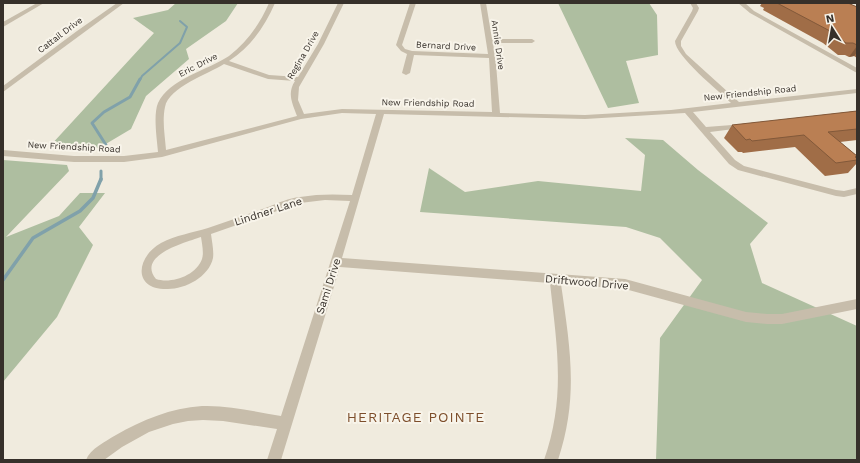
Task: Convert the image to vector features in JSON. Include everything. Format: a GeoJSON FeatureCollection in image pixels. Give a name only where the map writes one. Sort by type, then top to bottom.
{"type":"FeatureCollection","features":[{"type":"Feature","properties":{"kind":"street"},"geometry":{"type":"LineString","coordinates":[[3,25],[41,3]]}},
{"type":"Feature","properties":{"kind":"street","name":"Cattail Drive"},"geometry":{"type":"LineString","coordinates":[[3,90],[7,83],[121,3]]}},
{"type":"Feature","properties":{"kind":"street","name":"Eric Drive"},"geometry":{"type":"LineString","coordinates":[[162,154],[161,108],[166,97],[180,85],[224,62],[237,53],[252,38],[262,24],[272,3]]}},
{"type":"Feature","properties":{"kind":"street","name":"Regina Drive"},"geometry":{"type":"LineString","coordinates":[[301,117],[294,96],[295,87],[321,44],[341,3]]}},
{"type":"Feature","properties":{"kind":"street","name":"Bernard Drive"},"geometry":{"type":"LineString","coordinates":[[413,3],[400,45],[403,50],[411,53],[491,56]]}},
{"type":"Feature","properties":{"kind":"street","name":"Annie Drive"},"geometry":{"type":"LineString","coordinates":[[483,3],[490,41],[496,114]]}},
{"type":"Feature","properties":{"kind":"street"},"geometry":{"type":"LineString","coordinates":[[693,3],[696,8],[695,11],[678,40],[678,46],[684,55],[738,105]]}},
{"type":"Feature","properties":{"kind":"street"},"geometry":{"type":"LineString","coordinates":[[741,3],[752,12],[857,71]]}},
{"type":"Feature","properties":{"kind":"street"},"geometry":{"type":"LineString","coordinates":[[490,41],[532,41]]}},
{"type":"Feature","properties":{"kind":"street"},"geometry":{"type":"LineString","coordinates":[[406,73],[411,53]]}},
{"type":"Feature","properties":{"kind":"street"},"geometry":{"type":"LineString","coordinates":[[224,62],[268,77],[299,80]]}},
{"type":"Feature","properties":{"kind":"street","name":"New Friendship Road"},"geometry":{"type":"LineString","coordinates":[[3,153],[124,160],[162,154],[301,117],[342,111],[585,117],[636,115],[857,91]]}},
{"type":"Feature","properties":{"kind":"street"},"geometry":{"type":"LineString","coordinates":[[847,93],[857,100]]}},
{"type":"Feature","properties":{"kind":"street"},"geometry":{"type":"LineString","coordinates":[[687,110],[732,162],[741,168],[836,193],[844,194],[857,191]]}},
{"type":"Feature","properties":{"kind":"street","name":"Sami Drive"},"geometry":{"type":"LineString","coordinates":[[274,460],[381,112]]}},
{"type":"Feature","properties":{"kind":"street"},"geometry":{"type":"LineString","coordinates":[[704,130],[752,125]]}},
{"type":"Feature","properties":{"kind":"street","name":"Lindner Lane"},"geometry":{"type":"LineString","coordinates":[[206,232],[207,260],[197,274],[190,279],[177,284],[165,286],[156,284],[150,280],[147,275],[146,268],[153,255],[169,244],[299,200],[325,197],[355,198]]}},
{"type":"Feature","properties":{"kind":"street","name":"Driftwood Drive"},"geometry":{"type":"LineString","coordinates":[[336,262],[626,284],[746,316],[767,319],[782,319],[857,304]]}},
{"type":"Feature","properties":{"kind":"street"},"geometry":{"type":"LineString","coordinates":[[551,460],[559,436],[564,408],[565,374],[555,278]]}},
{"type":"Feature","properties":{"kind":"street"},"geometry":{"type":"LineString","coordinates":[[93,460],[108,448],[133,433],[153,424],[181,416],[202,413],[285,423]]}},
{"type":"Feature","properties":{"kind":"green space"},"geometry":{"type":"Polygon","coordinates":[[[176,3],[238,3],[226,21],[186,49],[189,59],[146,96],[131,129],[99,148],[50,146],[154,33],[133,18],[168,10],[176,3]]]}},
{"type":"Feature","properties":{"kind":"green space"},"geometry":{"type":"Polygon","coordinates":[[[558,3],[649,3],[657,15],[658,55],[626,61],[639,103],[608,108],[558,3]]]}},
{"type":"Feature","properties":{"kind":"green space"},"geometry":{"type":"Polygon","coordinates":[[[625,138],[663,140],[698,170],[768,223],[750,244],[762,283],[857,326],[857,460],[656,460],[660,338],[702,280],[660,238],[626,227],[420,212],[429,168],[465,192],[538,181],[641,191],[645,155],[625,138]]]}},
{"type":"Feature","properties":{"kind":"green space"},"geometry":{"type":"Polygon","coordinates":[[[3,160],[67,165],[69,171],[6,237],[59,216],[80,193],[105,193],[79,227],[93,245],[57,317],[3,382],[3,160]]]}},
{"type":"Feature","properties":{"kind":"building"},"geometry":{"type":"Polygon","coordinates":[[[777,3],[848,3],[857,7],[857,45],[853,43],[846,43],[830,31],[777,3]]]}},
{"type":"Feature","properties":{"kind":"building"},"geometry":{"type":"Polygon","coordinates":[[[857,111],[857,129],[828,132],[857,156],[855,157],[857,160],[836,163],[804,135],[752,141],[750,139],[746,140],[732,125],[857,111]]]}},
{"type":"Feature","properties":{"kind":"waterway"},"geometry":{"type":"LineString","coordinates":[[140,80],[142,76],[180,43],[187,27],[180,21]]}},
{"type":"Feature","properties":{"kind":"waterway"},"geometry":{"type":"LineString","coordinates":[[106,145],[92,123],[104,112],[130,97],[140,79]]}},
{"type":"Feature","properties":{"kind":"waterway"},"geometry":{"type":"LineString","coordinates":[[101,171],[101,179]]}},
{"type":"Feature","properties":{"kind":"waterway"},"geometry":{"type":"LineString","coordinates":[[3,280],[33,238],[80,211],[93,198],[101,179]]}},
{"type":"Feature","properties":{"kind":"district","name":"HERITAGE POINTE"},"geometry":{"type":"Point","coordinates":[416,417]}}]}
